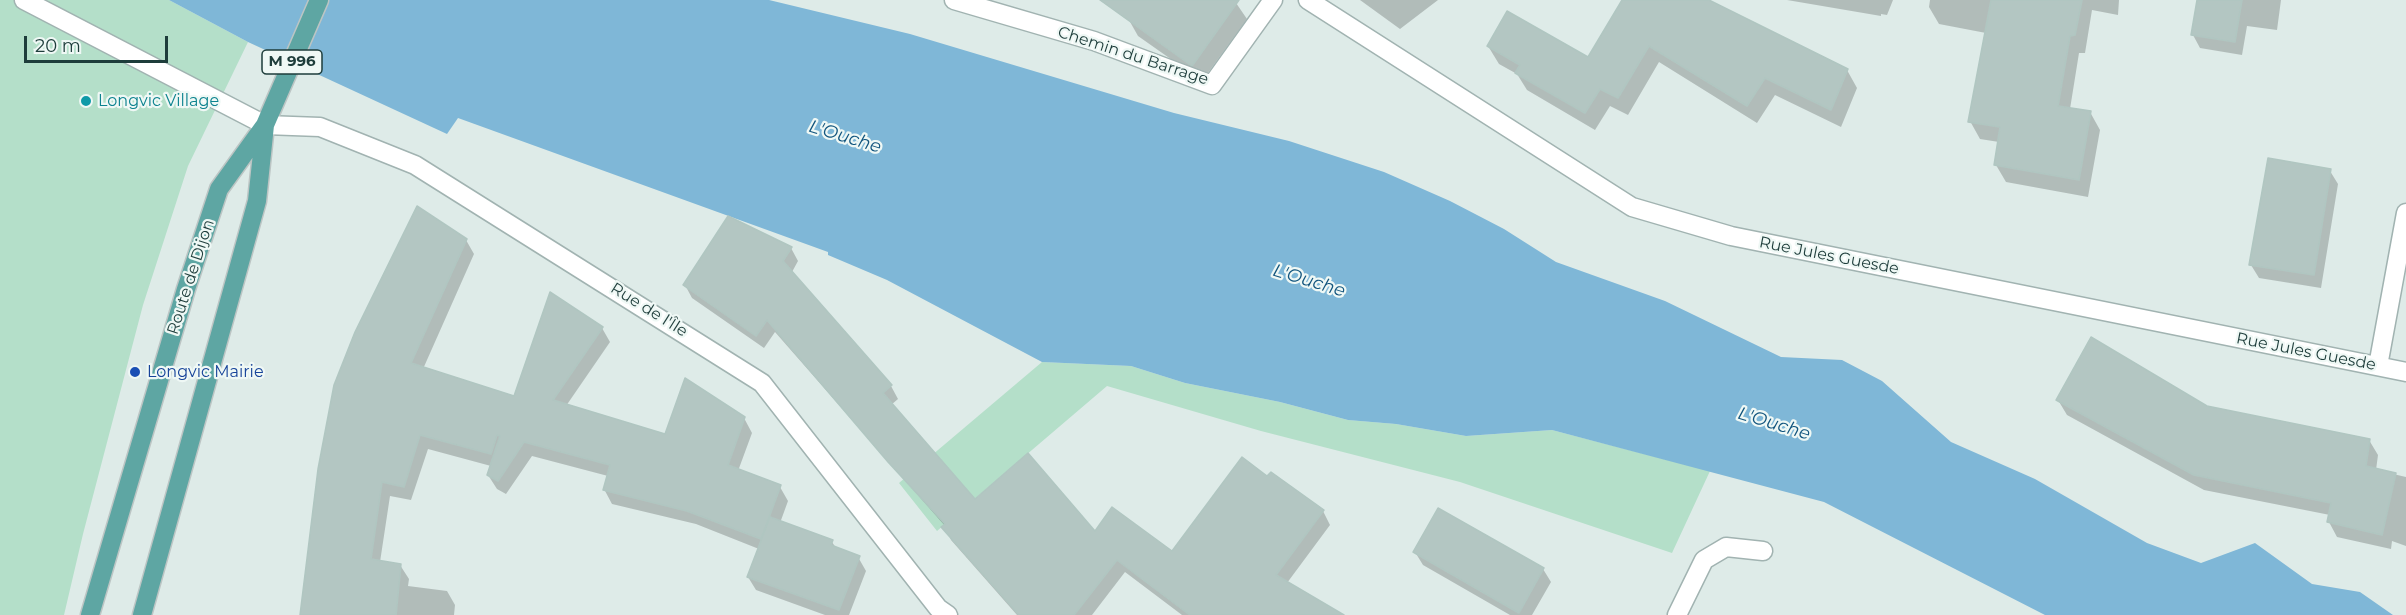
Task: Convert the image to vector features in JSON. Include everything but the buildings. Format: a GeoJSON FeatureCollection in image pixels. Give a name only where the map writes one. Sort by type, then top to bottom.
{"type":"FeatureCollection","features":[{"type":"Feature","properties":{"kind":"main road","name":"Route de Dijon"},"geometry":{"type":"LineString","coordinates":[[90,615],[186,289],[219,189],[265,124],[319,0]]}},
{"type":"Feature","properties":{"kind":"main road","name":"Route de Dijon"},"geometry":{"type":"LineString","coordinates":[[142,615],[257,201],[265,124]]}},
{"type":"Feature","properties":{"kind":"street"},"geometry":{"type":"LineString","coordinates":[[24,0],[265,124]]}},
{"type":"Feature","properties":{"kind":"street","name":"Chemin du Barrage"},"geometry":{"type":"LineString","coordinates":[[954,0],[1094,41],[1212,85],[1273,0]]}},
{"type":"Feature","properties":{"kind":"street","name":"Rue Jules Guesde"},"geometry":{"type":"LineString","coordinates":[[1308,0],[1632,207],[1731,236],[2406,372]]}},
{"type":"Feature","properties":{"kind":"street","name":"Rue de l'Île"},"geometry":{"type":"LineString","coordinates":[[265,124],[320,127],[416,165],[762,383],[937,613]]}},
{"type":"Feature","properties":{"kind":"street"},"geometry":{"type":"LineString","coordinates":[[2378,366],[2406,213]]}},
{"type":"Feature","properties":{"kind":"street"},"geometry":{"type":"LineString","coordinates":[[1677,615],[1704,560],[1726,547],[1763,551]]}},
{"type":"Feature","properties":{"kind":"green space"},"geometry":{"type":"Polygon","coordinates":[[[0,0],[169,0],[248,42],[188,166],[143,305],[64,615],[0,615],[0,0]]]}},
{"type":"Feature","properties":{"kind":"green space"},"geometry":{"type":"Polygon","coordinates":[[[1042,362],[1131,366],[1185,383],[1280,402],[1348,420],[1396,424],[1466,436],[1552,430],[1710,471],[1672,553],[1460,482],[1261,431],[1107,386],[937,531],[899,483],[1042,362]]]}},
{"type":"Feature","properties":{"kind":"water","name":"L'Ouche"},"geometry":{"type":"Polygon","coordinates":[[[169,0],[769,0],[910,34],[1174,113],[1289,141],[1384,172],[1450,201],[1504,229],[1556,262],[1665,301],[1781,357],[1842,360],[1882,381],[1951,442],[2035,479],[2147,543],[2201,563],[2255,543],[2312,584],[2360,592],[2393,615],[2045,615],[1824,502],[1552,430],[1466,436],[1396,424],[1348,420],[1280,402],[1185,383],[1131,366],[1042,362],[887,280],[828,255],[828,252],[458,118],[447,134],[248,42],[169,0]]]}},
{"type":"Feature","properties":{"kind":"place","name":"Longvic Village"},"geometry":{"type":"Point","coordinates":[86,101]}},
{"type":"Feature","properties":{"kind":"place","name":"Longvic Mairie"},"geometry":{"type":"Point","coordinates":[135,372]}}]}
